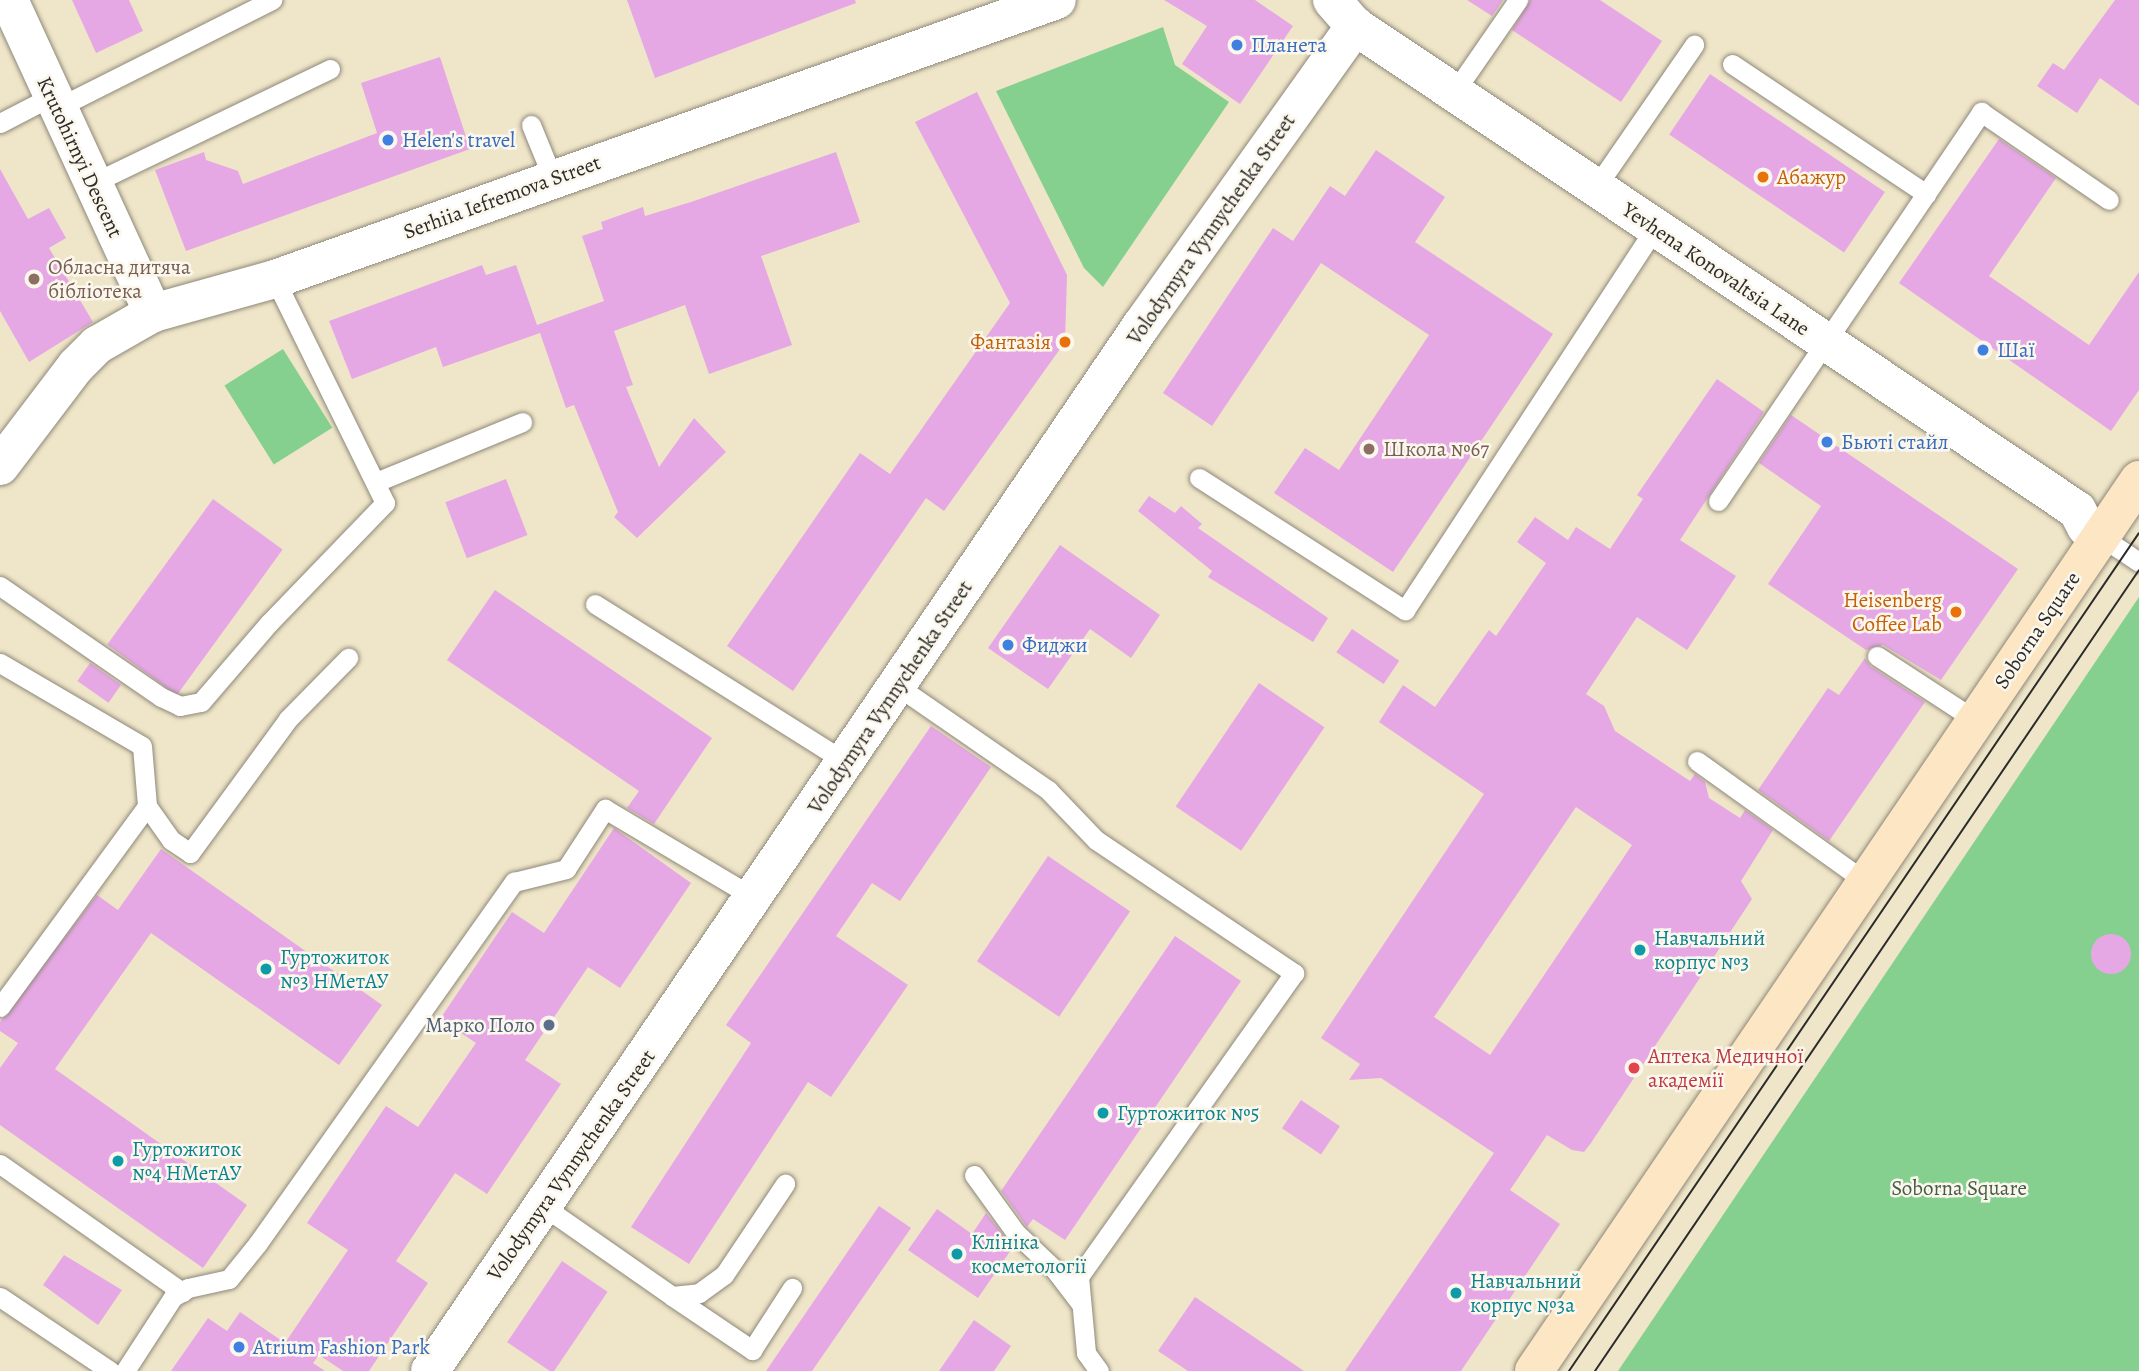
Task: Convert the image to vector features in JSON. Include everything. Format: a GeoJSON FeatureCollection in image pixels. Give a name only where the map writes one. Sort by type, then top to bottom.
{"type":"FeatureCollection","features":[{"type":"Feature","properties":{"kind":"main road","name":"Soborna Square"},"geometry":{"type":"LineString","coordinates":[[1534,1371],[2139,480]]}},
{"type":"Feature","properties":{"kind":"street","name":"Krutohirnyi Descent"},"geometry":{"type":"LineString","coordinates":[[9,0],[153,313]]}},
{"type":"Feature","properties":{"kind":"street","name":"Serhiia Iefremova Street"},"geometry":{"type":"LineString","coordinates":[[0,466],[76,366],[97,345],[153,313],[275,279],[1057,0]]}},
{"type":"Feature","properties":{"kind":"street","name":"Yevhena Konovaltsia Lane"},"geometry":{"type":"LineString","coordinates":[[1343,13],[1827,344],[2077,510],[2086,527],[2101,536]]}},
{"type":"Feature","properties":{"kind":"street","name":"Volodymyra Vynnychenka Street"},"geometry":{"type":"LineString","coordinates":[[438,1368],[543,1206],[755,898],[844,761],[1141,326],[1343,13]]}},
{"type":"Feature","properties":{"kind":"lane"},"geometry":{"type":"LineString","coordinates":[[0,123],[55,102],[272,0]]}},
{"type":"Feature","properties":{"kind":"lane"},"geometry":{"type":"LineString","coordinates":[[1455,91],[1518,0]]}},
{"type":"Feature","properties":{"kind":"lane"},"geometry":{"type":"LineString","coordinates":[[1596,187],[1694,45]]}},
{"type":"Feature","properties":{"kind":"lane"},"geometry":{"type":"LineString","coordinates":[[1732,64],[1926,194]]}},
{"type":"Feature","properties":{"kind":"lane"},"geometry":{"type":"LineString","coordinates":[[93,183],[330,69]]}},
{"type":"Feature","properties":{"kind":"lane"},"geometry":{"type":"LineString","coordinates":[[1718,501],[1827,344],[1981,112],[2109,200]]}},
{"type":"Feature","properties":{"kind":"lane"},"geometry":{"type":"LineString","coordinates":[[531,125],[553,179]]}},
{"type":"Feature","properties":{"kind":"lane"},"geometry":{"type":"LineString","coordinates":[[1199,478],[1405,610],[1656,227]]}},
{"type":"Feature","properties":{"kind":"lane"},"geometry":{"type":"LineString","coordinates":[[0,586],[161,697],[180,705],[201,702],[269,623],[385,503],[275,279]]}},
{"type":"Feature","properties":{"kind":"lane"},"geometry":{"type":"LineString","coordinates":[[376,482],[522,422]]}},
{"type":"Feature","properties":{"kind":"lane"},"geometry":{"type":"LineString","coordinates":[[2101,536],[2139,562]]}},
{"type":"Feature","properties":{"kind":"lane"},"geometry":{"type":"LineString","coordinates":[[595,604],[844,761]]}},
{"type":"Feature","properties":{"kind":"lane"},"geometry":{"type":"LineString","coordinates":[[1877,656],[1975,720]]}},
{"type":"Feature","properties":{"kind":"lane"},"geometry":{"type":"LineString","coordinates":[[0,663],[142,746],[147,806],[171,840],[190,853],[288,719],[348,658]]}},
{"type":"Feature","properties":{"kind":"lane"},"geometry":{"type":"LineString","coordinates":[[896,685],[1048,790],[1096,841],[1294,973],[1079,1277],[1086,1353],[1098,1371]]}},
{"type":"Feature","properties":{"kind":"lane"},"geometry":{"type":"LineString","coordinates":[[1696,761],[1866,883]]}},
{"type":"Feature","properties":{"kind":"lane"},"geometry":{"type":"LineString","coordinates":[[0,1007],[147,806]]}},
{"type":"Feature","properties":{"kind":"lane"},"geometry":{"type":"LineString","coordinates":[[125,1371],[173,1297],[229,1279],[514,882],[566,869],[605,809],[755,898]]}},
{"type":"Feature","properties":{"kind":"lane"},"geometry":{"type":"LineString","coordinates":[[0,1164],[182,1292]]}},
{"type":"Feature","properties":{"kind":"lane"},"geometry":{"type":"LineString","coordinates":[[974,1175],[1016,1233],[1055,1270],[1082,1305]]}},
{"type":"Feature","properties":{"kind":"lane"},"geometry":{"type":"LineString","coordinates":[[672,1296],[699,1293],[724,1275],[785,1184]]}},
{"type":"Feature","properties":{"kind":"lane"},"geometry":{"type":"LineString","coordinates":[[543,1206],[752,1350],[792,1288]]}},
{"type":"Feature","properties":{"kind":"lane"},"geometry":{"type":"LineString","coordinates":[[0,1297],[110,1371]]}},
{"type":"Feature","properties":{"kind":"green space"},"geometry":{"type":"Polygon","coordinates":[[[1163,27],[1175,65],[1229,102],[1103,287],[1084,268],[996,91],[1163,27]]]}},
{"type":"Feature","properties":{"kind":"green space"},"geometry":{"type":"Polygon","coordinates":[[[283,349],[332,428],[274,464],[224,386],[283,349]]]}},
{"type":"Feature","properties":{"kind":"green space","name":"Soborna Square"},"geometry":{"type":"Polygon","coordinates":[[[2139,597],[2139,1371],[1618,1371],[2139,597]]]}},
{"type":"Feature","properties":{"kind":"building"},"geometry":{"type":"Polygon","coordinates":[[[72,0],[129,0],[143,31],[96,53],[72,0]]]}},
{"type":"Feature","properties":{"kind":"building"},"geometry":{"type":"Polygon","coordinates":[[[627,0],[855,0],[856,3],[655,78],[627,0]]]}},
{"type":"Feature","properties":{"kind":"building","name":"Планета"},"geometry":{"type":"Polygon","coordinates":[[[1164,0],[1255,0],[1293,26],[1240,104],[1182,64],[1207,26],[1164,0]]]}},
{"type":"Feature","properties":{"kind":"building"},"geometry":{"type":"Polygon","coordinates":[[[1467,0],[1503,0],[1492,16],[1467,0]]]}},
{"type":"Feature","properties":{"kind":"building"},"geometry":{"type":"Polygon","coordinates":[[[1530,0],[1600,0],[1662,41],[1621,102],[1512,30],[1530,0]]]}},
{"type":"Feature","properties":{"kind":"building"},"geometry":{"type":"Polygon","coordinates":[[[2115,0],[2139,0],[2139,106],[2100,78],[2077,113],[2037,86],[2053,63],[2064,70],[2115,0]]]}},
{"type":"Feature","properties":{"kind":"building"},"geometry":{"type":"Polygon","coordinates":[[[440,57],[470,149],[186,251],[155,170],[204,152],[206,160],[238,171],[243,184],[377,133],[361,83],[440,57]]]}},
{"type":"Feature","properties":{"kind":"building"},"geometry":{"type":"Polygon","coordinates":[[[1710,74],[1885,192],[1844,253],[1669,135],[1710,74]]]}},
{"type":"Feature","properties":{"kind":"building"},"geometry":{"type":"Polygon","coordinates":[[[977,92],[1067,275],[1065,342],[944,511],[926,498],[793,691],[727,646],[860,453],[890,474],[1010,303],[915,122],[977,92]]]}},
{"type":"Feature","properties":{"kind":"building"},"geometry":{"type":"Polygon","coordinates":[[[1999,139],[2056,178],[1989,276],[2089,345],[2139,272],[2139,390],[2111,431],[1899,283],[1999,139]]]}},
{"type":"Feature","properties":{"kind":"building"},"geometry":{"type":"Polygon","coordinates":[[[1376,150],[1445,197],[1415,242],[1553,334],[1393,572],[1274,493],[1305,448],[1339,470],[1429,335],[1321,263],[1212,426],[1163,393],[1273,228],[1293,241],[1330,186],[1345,196],[1376,150]]]}},
{"type":"Feature","properties":{"kind":"building"},"geometry":{"type":"Polygon","coordinates":[[[836,152],[860,222],[761,256],[792,345],[709,374],[685,305],[614,331],[633,385],[626,387],[659,467],[694,418],[726,452],[637,538],[614,517],[618,512],[574,405],[566,408],[540,333],[443,367],[436,347],[352,379],[329,321],[482,265],[486,275],[516,265],[537,325],[604,301],[582,236],[603,229],[601,222],[643,207],[645,216],[836,152]]]}},
{"type":"Feature","properties":{"kind":"building","name":"Обласна дитяча бібліотека"},"geometry":{"type":"Polygon","coordinates":[[[0,169],[28,219],[49,208],[66,238],[49,248],[93,322],[29,362],[0,311],[0,169]]]}},
{"type":"Feature","properties":{"kind":"building"},"geometry":{"type":"Polygon","coordinates":[[[1717,379],[1764,412],[1680,540],[1736,576],[1687,650],[1637,617],[1586,694],[1604,706],[1615,731],[1690,781],[1695,774],[1705,782],[1709,798],[1740,818],[1745,810],[1773,830],[1741,881],[1752,899],[1584,1152],[1572,1150],[1547,1135],[1510,1190],[1560,1224],[1461,1371],[1345,1371],[1494,1153],[1381,1078],[1349,1080],[1360,1064],[1321,1038],[1484,794],[1379,722],[1403,685],[1435,707],[1489,630],[1496,636],[1546,563],[1517,542],[1535,517],[1568,540],[1576,527],[1610,549],[1643,499],[1637,495],[1717,379]],[[1576,807],[1434,1017],[1490,1055],[1632,845],[1576,807]]]}},
{"type":"Feature","properties":{"kind":"building"},"geometry":{"type":"Polygon","coordinates":[[[1791,415],[2018,569],[1941,680],[1883,645],[1866,650],[1768,584],[1821,506],[1759,463],[1791,415]]]}},
{"type":"Feature","properties":{"kind":"building"},"geometry":{"type":"Polygon","coordinates":[[[506,479],[528,535],[467,558],[445,502],[506,479]]]}},
{"type":"Feature","properties":{"kind":"building"},"geometry":{"type":"Polygon","coordinates":[[[1149,496],[1175,513],[1181,506],[1202,524],[1198,528],[1328,618],[1313,642],[1208,577],[1212,571],[1138,511],[1149,496]]]}},
{"type":"Feature","properties":{"kind":"building"},"geometry":{"type":"Polygon","coordinates":[[[213,499],[283,550],[177,695],[107,645],[213,499]]]}},
{"type":"Feature","properties":{"kind":"building"},"geometry":{"type":"Polygon","coordinates":[[[1060,545],[1160,615],[1131,658],[1090,629],[1048,689],[988,648],[1060,545]]]}},
{"type":"Feature","properties":{"kind":"building"},"geometry":{"type":"Polygon","coordinates":[[[495,590],[712,738],[654,824],[627,808],[639,791],[447,660],[495,590]]]}},
{"type":"Feature","properties":{"kind":"building"},"geometry":{"type":"Polygon","coordinates":[[[1352,629],[1399,661],[1384,684],[1336,652],[1352,629]]]}},
{"type":"Feature","properties":{"kind":"building"},"geometry":{"type":"Polygon","coordinates":[[[1865,658],[1870,666],[1925,702],[1829,841],[1758,790],[1828,688],[1839,695],[1865,658]]]}},
{"type":"Feature","properties":{"kind":"building"},"geometry":{"type":"Polygon","coordinates":[[[90,663],[121,685],[109,703],[77,681],[90,663]]]}},
{"type":"Feature","properties":{"kind":"building"},"geometry":{"type":"Polygon","coordinates":[[[1259,683],[1324,727],[1241,851],[1176,807],[1259,683]]]}},
{"type":"Feature","properties":{"kind":"building"},"geometry":{"type":"Polygon","coordinates":[[[931,726],[991,767],[900,901],[872,883],[836,936],[908,985],[831,1097],[808,1082],[689,1264],[631,1227],[751,1043],[726,1025],[931,726]]]}},
{"type":"Feature","properties":{"kind":"building"},"geometry":{"type":"Polygon","coordinates":[[[614,828],[691,883],[620,988],[588,967],[525,1060],[561,1084],[487,1194],[455,1173],[396,1261],[428,1283],[369,1371],[343,1371],[319,1355],[313,1363],[325,1371],[171,1371],[208,1318],[227,1331],[240,1312],[285,1343],[348,1250],[307,1223],[386,1106],[418,1127],[476,1043],[440,1019],[512,912],[544,933],[614,828]]]}},
{"type":"Feature","properties":{"kind":"building"},"geometry":{"type":"Polygon","coordinates":[[[161,849],[382,1005],[339,1065],[151,933],[55,1069],[247,1205],[203,1268],[0,1125],[0,1068],[18,1043],[0,1031],[0,1022],[97,895],[118,910],[161,849]]]}},
{"type":"Feature","properties":{"kind":"building"},"geometry":{"type":"Polygon","coordinates":[[[1048,856],[1130,911],[1059,1017],[977,961],[1048,856]]]}},
{"type":"Feature","properties":{"kind":"building"},"geometry":{"type":"Polygon","coordinates":[[[2111,934],[2125,940],[2131,954],[2125,968],[2111,974],[2097,968],[2091,954],[2097,940],[2111,934]]]}},
{"type":"Feature","properties":{"kind":"building","name":"Гуртожиток №5"},"geometry":{"type":"Polygon","coordinates":[[[1175,936],[1241,981],[1065,1240],[1033,1219],[1027,1227],[1001,1191],[1175,936]]]}},
{"type":"Feature","properties":{"kind":"building"},"geometry":{"type":"Polygon","coordinates":[[[1301,1100],[1340,1126],[1321,1154],[1282,1128],[1301,1100]]]}},
{"type":"Feature","properties":{"kind":"building"},"geometry":{"type":"Polygon","coordinates":[[[879,1206],[911,1228],[812,1371],[766,1371],[879,1206]]]}},
{"type":"Feature","properties":{"kind":"building","name":"Клініка косметології"},"geometry":{"type":"Polygon","coordinates":[[[937,1209],[972,1234],[986,1213],[1013,1247],[978,1298],[908,1250],[937,1209]]]}},
{"type":"Feature","properties":{"kind":"building"},"geometry":{"type":"Polygon","coordinates":[[[64,1255],[122,1290],[98,1325],[43,1285],[64,1255]]]}},
{"type":"Feature","properties":{"kind":"building"},"geometry":{"type":"Polygon","coordinates":[[[562,1261],[608,1292],[554,1371],[550,1371],[507,1342],[562,1261]]]}},
{"type":"Feature","properties":{"kind":"building"},"geometry":{"type":"Polygon","coordinates":[[[1195,1297],[1304,1371],[1188,1371],[1158,1351],[1195,1297]]]}},
{"type":"Feature","properties":{"kind":"building"},"geometry":{"type":"Polygon","coordinates":[[[974,1320],[1011,1346],[994,1371],[939,1371],[974,1320]]]}},
{"type":"Feature","properties":{"kind":"tram line"},"geometry":{"type":"LineString","coordinates":[[1569,1371],[2139,533]]}},
{"type":"Feature","properties":{"kind":"tram line"},"geometry":{"type":"LineString","coordinates":[[1595,1371],[2139,570]]}},
{"type":"Feature","properties":{"kind":"place","name":"Планета"},"geometry":{"type":"Point","coordinates":[1237,45]}},
{"type":"Feature","properties":{"kind":"place","name":"Helen's travel"},"geometry":{"type":"Point","coordinates":[388,140]}},
{"type":"Feature","properties":{"kind":"place","name":"Абажур"},"geometry":{"type":"Point","coordinates":[1763,177]}},
{"type":"Feature","properties":{"kind":"place","name":"Обласна дитяча бібліотека"},"geometry":{"type":"Point","coordinates":[34,279]}},
{"type":"Feature","properties":{"kind":"place","name":"Фантазія"},"geometry":{"type":"Point","coordinates":[1065,342]}},
{"type":"Feature","properties":{"kind":"place","name":"Шаї"},"geometry":{"type":"Point","coordinates":[1983,350]}},
{"type":"Feature","properties":{"kind":"place","name":"Бьюті стайл"},"geometry":{"type":"Point","coordinates":[1827,442]}},
{"type":"Feature","properties":{"kind":"place","name":"Школа №67"},"geometry":{"type":"Point","coordinates":[1369,449]}},
{"type":"Feature","properties":{"kind":"place","name":"Heisenberg Coffee Lab"},"geometry":{"type":"Point","coordinates":[1956,612]}},
{"type":"Feature","properties":{"kind":"place","name":"Фиджи"},"geometry":{"type":"Point","coordinates":[1008,645]}},
{"type":"Feature","properties":{"kind":"place","name":"Навчальний корпус №3"},"geometry":{"type":"Point","coordinates":[1640,950]}},
{"type":"Feature","properties":{"kind":"place","name":"Гуртожиток №3 НМетАУ"},"geometry":{"type":"Point","coordinates":[266,969]}},
{"type":"Feature","properties":{"kind":"place","name":"Марко Поло"},"geometry":{"type":"Point","coordinates":[549,1025]}},
{"type":"Feature","properties":{"kind":"place","name":"Аптека Медичної академії"},"geometry":{"type":"Point","coordinates":[1634,1068]}},
{"type":"Feature","properties":{"kind":"place","name":"Гуртожиток №5"},"geometry":{"type":"Point","coordinates":[1103,1113]}},
{"type":"Feature","properties":{"kind":"place","name":"Гуртожиток №4 НМетАУ"},"geometry":{"type":"Point","coordinates":[118,1161]}},
{"type":"Feature","properties":{"kind":"place","name":"Клініка косметології"},"geometry":{"type":"Point","coordinates":[957,1254]}},
{"type":"Feature","properties":{"kind":"place","name":"Навчальний корпус №3а"},"geometry":{"type":"Point","coordinates":[1456,1293]}},
{"type":"Feature","properties":{"kind":"place","name":"Atrium Fashion Park"},"geometry":{"type":"Point","coordinates":[239,1347]}}]}
